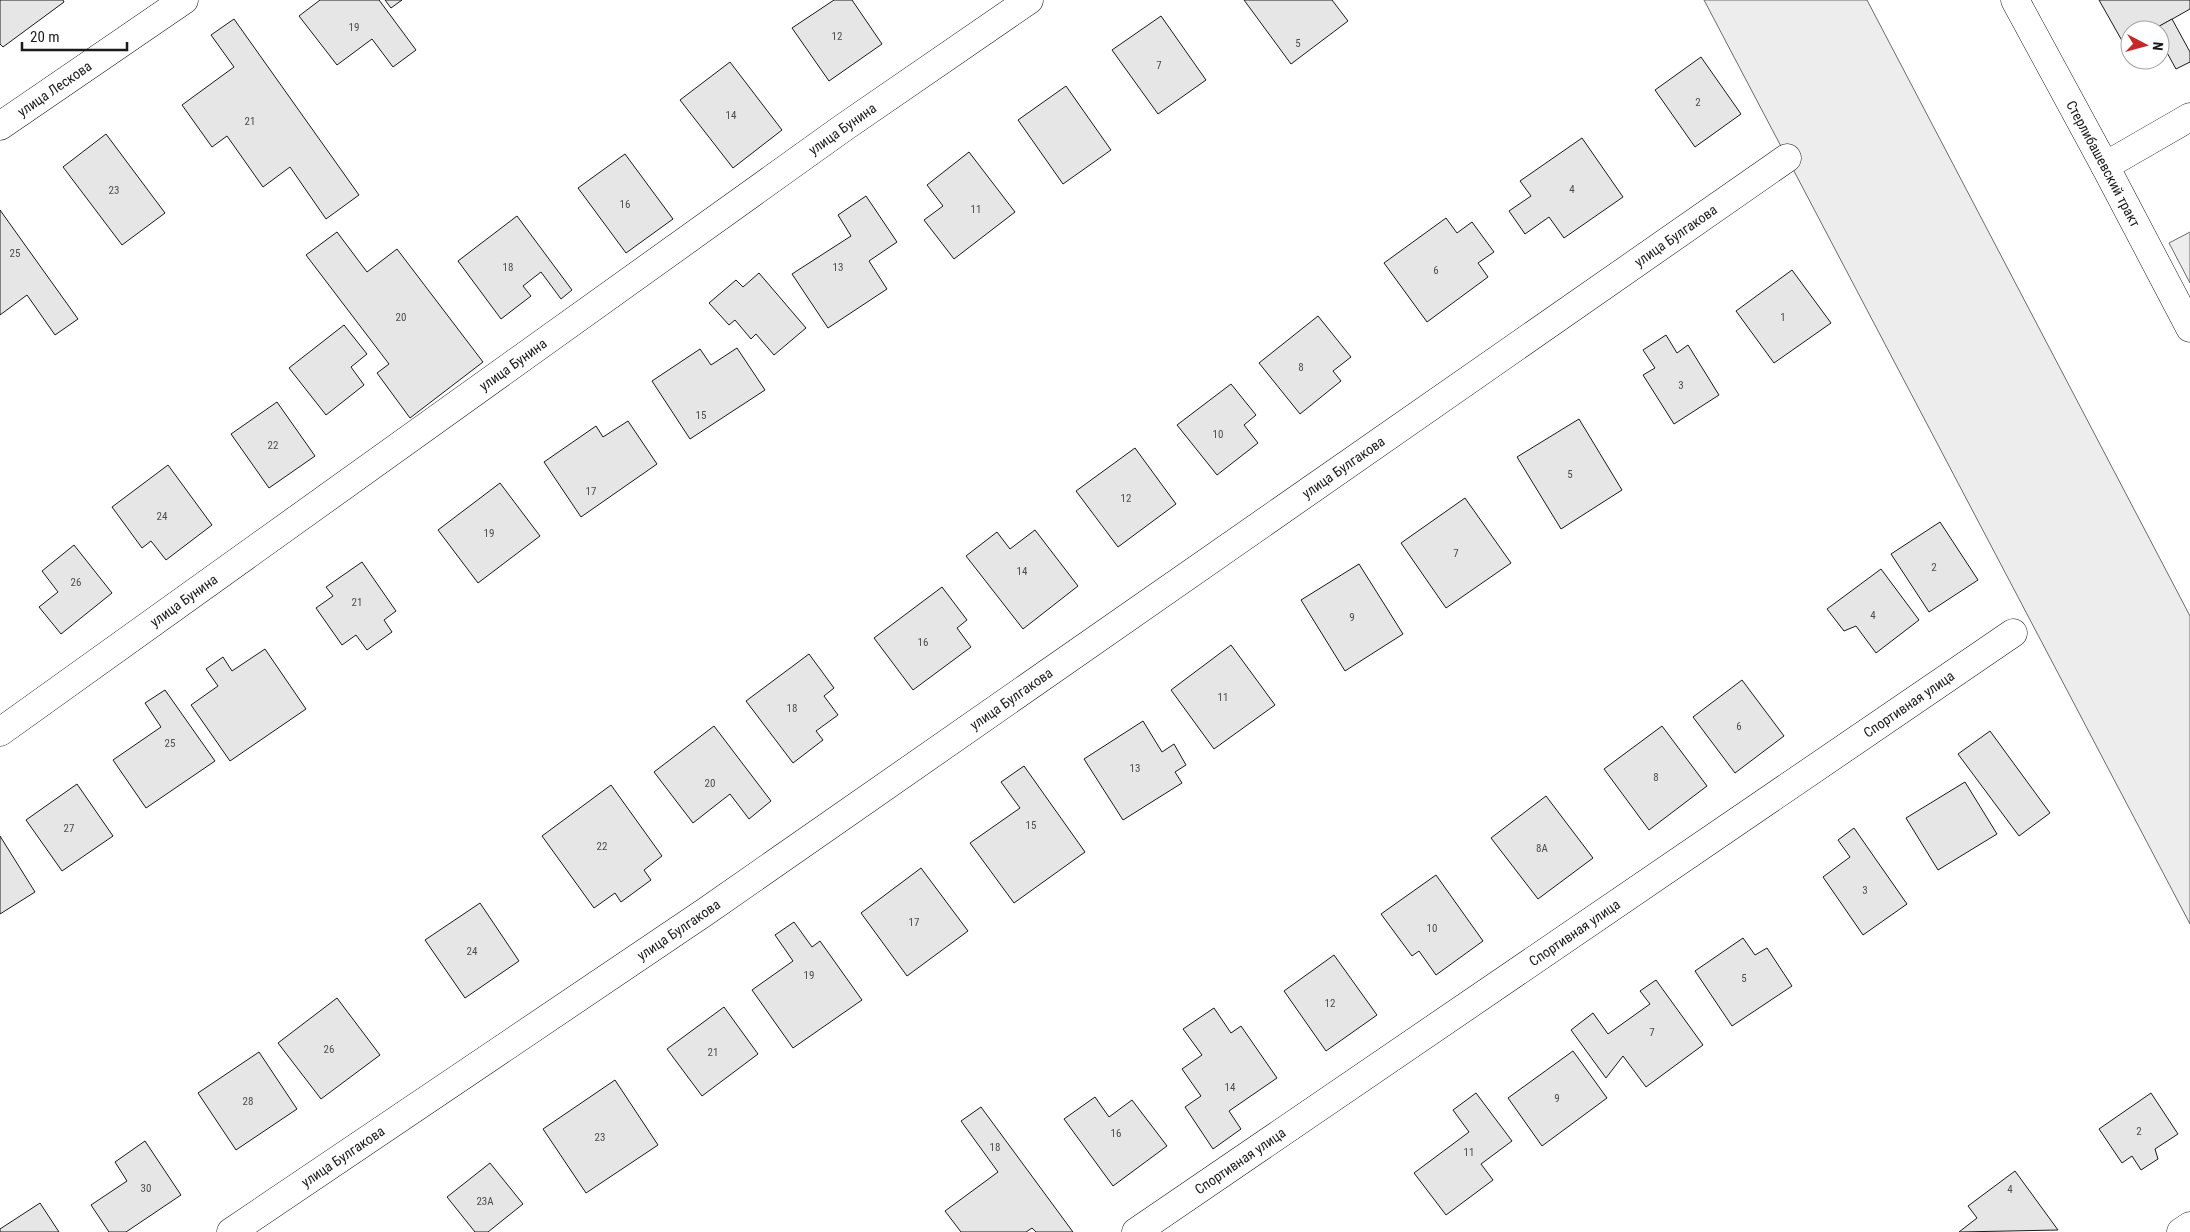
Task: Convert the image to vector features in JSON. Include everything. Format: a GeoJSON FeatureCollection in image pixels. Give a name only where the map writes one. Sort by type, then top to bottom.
{"type":"FeatureCollection","features":[{"type":"Feature","properties":{"kind":"street","name":"улица Лескова"},"geometry":{"type":"LineString","coordinates":[[0,126],[184,0]]}},
{"type":"Feature","properties":{"kind":"street","name":"улица Бунина"},"geometry":{"type":"LineString","coordinates":[[0,732],[835,134],[1029,0]]}},
{"type":"Feature","properties":{"kind":"street","name":"Стерлибашевский тракт"},"geometry":{"type":"LineString","coordinates":[[2015,0],[2190,328]]}},
{"type":"Feature","properties":{"kind":"street"},"geometry":{"type":"LineString","coordinates":[[2105,166],[2190,118]]}},
{"type":"Feature","properties":{"kind":"street","name":"улица Булгакова"},"geometry":{"type":"LineString","coordinates":[[231,1232],[705,912],[1787,158]]}},
{"type":"Feature","properties":{"kind":"street","name":"Спортивная улица"},"geometry":{"type":"LineString","coordinates":[[1136,1232],[2013,633]]}},
{"type":"Feature","properties":{"kind":"street"},"geometry":{"type":"LineString","coordinates":[[2181,1232],[2190,1226]]}},
{"type":"Feature","properties":{"kind":"shaded area"},"geometry":{"type":"Polygon","coordinates":[[[1704,0],[1867,0],[2190,616],[2190,924],[1704,0]]]}},
{"type":"Feature","properties":{"kind":"shaded area"},"geometry":{"type":"Polygon","coordinates":[[[2190,232],[2190,283],[2169,243],[2190,232]]]}},
{"type":"Feature","properties":{"kind":"building"},"geometry":{"type":"Polygon","coordinates":[[[0,0],[63,0],[64,2],[3,47],[0,44],[0,0]]]}},
{"type":"Feature","properties":{"kind":"building"},"geometry":{"type":"Polygon","coordinates":[[[320,0],[379,0],[416,50],[393,67],[372,39],[337,65],[299,16],[320,0]]]}},
{"type":"Feature","properties":{"kind":"building"},"geometry":{"type":"Polygon","coordinates":[[[385,0],[402,0],[391,8],[385,0]]]}},
{"type":"Feature","properties":{"kind":"building"},"geometry":{"type":"Polygon","coordinates":[[[834,0],[852,0],[882,44],[829,81],[792,28],[834,0]]]}},
{"type":"Feature","properties":{"kind":"building"},"geometry":{"type":"Polygon","coordinates":[[[1244,0],[1332,0],[1348,21],[1291,64],[1244,0]]]}},
{"type":"Feature","properties":{"kind":"building"},"geometry":{"type":"Polygon","coordinates":[[[2099,0],[2190,0],[2190,9],[2170,20],[2120,20],[2120,37],[2099,0]]]}},
{"type":"Feature","properties":{"kind":"building"},"geometry":{"type":"Polygon","coordinates":[[[1161,16],[1206,80],[1158,114],[1112,50],[1161,16]]]}},
{"type":"Feature","properties":{"kind":"building"},"geometry":{"type":"Polygon","coordinates":[[[234,19],[359,195],[326,219],[290,167],[263,187],[227,136],[212,147],[182,105],[234,67],[211,35],[234,19]]]}},
{"type":"Feature","properties":{"kind":"building"},"geometry":{"type":"Polygon","coordinates":[[[2172,19],[2190,52],[2190,62],[2176,69],[2170,58],[2170,20],[2172,19]]]}},
{"type":"Feature","properties":{"kind":"building"},"geometry":{"type":"Polygon","coordinates":[[[1701,57],[1741,114],[1695,147],[1655,90],[1701,57]]]}},
{"type":"Feature","properties":{"kind":"building"},"geometry":{"type":"Polygon","coordinates":[[[730,62],[782,130],[733,168],[680,100],[730,62]]]}},
{"type":"Feature","properties":{"kind":"building"},"geometry":{"type":"Polygon","coordinates":[[[1066,86],[1111,150],[1063,184],[1018,120],[1066,86]]]}},
{"type":"Feature","properties":{"kind":"building"},"geometry":{"type":"Polygon","coordinates":[[[106,134],[165,213],[122,245],[63,167],[106,134]]]}},
{"type":"Feature","properties":{"kind":"building"},"geometry":{"type":"Polygon","coordinates":[[[1582,138],[1623,197],[1564,238],[1549,217],[1525,234],[1509,211],[1531,196],[1520,181],[1582,138]]]}},
{"type":"Feature","properties":{"kind":"building"},"geometry":{"type":"Polygon","coordinates":[[[969,152],[1015,212],[954,259],[924,220],[943,206],[927,185],[969,152]]]}},
{"type":"Feature","properties":{"kind":"building"},"geometry":{"type":"Polygon","coordinates":[[[625,154],[673,219],[626,253],[578,188],[625,154]]]}},
{"type":"Feature","properties":{"kind":"building"},"geometry":{"type":"Polygon","coordinates":[[[866,196],[897,242],[869,261],[887,289],[828,328],[792,274],[851,236],[838,215],[866,196]]]}},
{"type":"Feature","properties":{"kind":"building"},"geometry":{"type":"Polygon","coordinates":[[[0,210],[78,319],[55,335],[27,295],[0,315],[0,210]]]}},
{"type":"Feature","properties":{"kind":"building"},"geometry":{"type":"Polygon","coordinates":[[[517,216],[572,290],[561,299],[541,272],[523,286],[531,296],[501,319],[458,261],[517,216]]]}},
{"type":"Feature","properties":{"kind":"building"},"geometry":{"type":"Polygon","coordinates":[[[1446,218],[1457,233],[1472,222],[1494,252],[1478,263],[1488,277],[1427,322],[1384,263],[1446,218]]]}},
{"type":"Feature","properties":{"kind":"building"},"geometry":{"type":"Polygon","coordinates":[[[337,232],[367,272],[397,249],[483,362],[410,418],[377,373],[389,364],[306,255],[337,232]]]}},
{"type":"Feature","properties":{"kind":"building"},"geometry":{"type":"Polygon","coordinates":[[[1792,270],[1831,323],[1774,363],[1736,311],[1792,270]]]}},
{"type":"Feature","properties":{"kind":"building"},"geometry":{"type":"Polygon","coordinates":[[[759,273],[806,328],[774,355],[756,334],[751,339],[735,320],[729,325],[709,303],[736,280],[743,287],[759,273]]]}},
{"type":"Feature","properties":{"kind":"building"},"geometry":{"type":"Polygon","coordinates":[[[1318,316],[1351,357],[1333,371],[1341,381],[1300,414],[1259,363],[1318,316]]]}},
{"type":"Feature","properties":{"kind":"building"},"geometry":{"type":"Polygon","coordinates":[[[344,325],[367,354],[351,367],[364,385],[326,415],[289,368],[344,325]]]}},
{"type":"Feature","properties":{"kind":"building"},"geometry":{"type":"Polygon","coordinates":[[[1666,335],[1677,353],[1688,345],[1719,395],[1674,424],[1643,375],[1655,368],[1643,350],[1666,335]]]}},
{"type":"Feature","properties":{"kind":"building"},"geometry":{"type":"Polygon","coordinates":[[[737,348],[765,390],[690,439],[652,381],[700,349],[711,365],[737,348]]]}},
{"type":"Feature","properties":{"kind":"building"},"geometry":{"type":"Polygon","coordinates":[[[1231,384],[1256,415],[1244,425],[1258,443],[1217,475],[1177,425],[1231,384]]]}},
{"type":"Feature","properties":{"kind":"building"},"geometry":{"type":"Polygon","coordinates":[[[277,402],[315,456],[269,488],[231,434],[277,402]]]}},
{"type":"Feature","properties":{"kind":"building"},"geometry":{"type":"Polygon","coordinates":[[[1579,419],[1622,490],[1561,529],[1517,457],[1579,419]]]}},
{"type":"Feature","properties":{"kind":"building"},"geometry":{"type":"Polygon","coordinates":[[[628,421],[657,464],[581,517],[544,462],[596,426],[603,437],[628,421]]]}},
{"type":"Feature","properties":{"kind":"building"},"geometry":{"type":"Polygon","coordinates":[[[1135,448],[1176,504],[1118,547],[1076,491],[1135,448]]]}},
{"type":"Feature","properties":{"kind":"building"},"geometry":{"type":"Polygon","coordinates":[[[168,465],[212,525],[166,560],[151,541],[142,548],[112,507],[168,465]]]}},
{"type":"Feature","properties":{"kind":"building"},"geometry":{"type":"Polygon","coordinates":[[[500,483],[540,536],[478,583],[438,530],[500,483]]]}},
{"type":"Feature","properties":{"kind":"building"},"geometry":{"type":"Polygon","coordinates":[[[1465,498],[1511,563],[1446,608],[1401,543],[1465,498]]]}},
{"type":"Feature","properties":{"kind":"building"},"geometry":{"type":"Polygon","coordinates":[[[1940,522],[1978,580],[1929,612],[1891,554],[1940,522]]]}},
{"type":"Feature","properties":{"kind":"building"},"geometry":{"type":"Polygon","coordinates":[[[1035,530],[1078,586],[1023,629],[966,556],[997,532],[1010,549],[1035,530]]]}},
{"type":"Feature","properties":{"kind":"building"},"geometry":{"type":"Polygon","coordinates":[[[74,545],[112,593],[61,634],[39,607],[58,592],[42,571],[74,545]]]}},
{"type":"Feature","properties":{"kind":"building"},"geometry":{"type":"Polygon","coordinates":[[[362,562],[396,611],[384,620],[392,632],[367,650],[356,635],[342,645],[316,608],[333,596],[326,587],[362,562]]]}},
{"type":"Feature","properties":{"kind":"building"},"geometry":{"type":"Polygon","coordinates":[[[1359,564],[1403,634],[1345,671],[1301,600],[1359,564]]]}},
{"type":"Feature","properties":{"kind":"building"},"geometry":{"type":"Polygon","coordinates":[[[1881,569],[1919,620],[1876,653],[1856,626],[1844,631],[1827,609],[1881,569]]]}},
{"type":"Feature","properties":{"kind":"building"},"geometry":{"type":"Polygon","coordinates":[[[942,587],[967,620],[957,628],[971,647],[913,690],[874,638],[942,587]]]}},
{"type":"Feature","properties":{"kind":"building"},"geometry":{"type":"Polygon","coordinates":[[[1231,645],[1275,705],[1214,749],[1171,690],[1231,645]]]}},
{"type":"Feature","properties":{"kind":"building"},"geometry":{"type":"Polygon","coordinates":[[[265,649],[306,709],[230,761],[191,705],[218,686],[206,669],[223,657],[232,671],[265,649]]]}},
{"type":"Feature","properties":{"kind":"building"},"geometry":{"type":"Polygon","coordinates":[[[809,654],[834,688],[824,696],[838,715],[816,731],[823,740],[793,763],[746,701],[809,654]]]}},
{"type":"Feature","properties":{"kind":"building"},"geometry":{"type":"Polygon","coordinates":[[[1742,680],[1784,736],[1735,773],[1693,717],[1742,680]]]}},
{"type":"Feature","properties":{"kind":"building"},"geometry":{"type":"Polygon","coordinates":[[[165,690],[215,761],[146,808],[113,760],[161,727],[145,703],[165,690]]]}},
{"type":"Feature","properties":{"kind":"building"},"geometry":{"type":"Polygon","coordinates":[[[1143,721],[1162,752],[1174,744],[1186,765],[1175,772],[1182,783],[1123,820],[1084,759],[1143,721]]]}},
{"type":"Feature","properties":{"kind":"building"},"geometry":{"type":"Polygon","coordinates":[[[714,726],[771,801],[749,819],[730,794],[693,823],[654,772],[714,726]]]}},
{"type":"Feature","properties":{"kind":"building"},"geometry":{"type":"Polygon","coordinates":[[[1662,726],[1707,786],[1649,830],[1604,769],[1662,726]]]}},
{"type":"Feature","properties":{"kind":"building"},"geometry":{"type":"Polygon","coordinates":[[[1990,731],[2050,813],[2019,836],[1958,754],[1990,731]]]}},
{"type":"Feature","properties":{"kind":"building"},"geometry":{"type":"Polygon","coordinates":[[[1024,766],[1085,852],[1014,903],[970,843],[1020,808],[1001,782],[1024,766]]]}},
{"type":"Feature","properties":{"kind":"building"},"geometry":{"type":"Polygon","coordinates":[[[1965,782],[1997,834],[1938,870],[1906,818],[1965,782]]]}},
{"type":"Feature","properties":{"kind":"building"},"geometry":{"type":"Polygon","coordinates":[[[77,784],[113,836],[62,871],[26,820],[77,784]]]}},
{"type":"Feature","properties":{"kind":"building"},"geometry":{"type":"Polygon","coordinates":[[[611,785],[662,856],[644,870],[651,880],[621,902],[615,893],[594,908],[542,836],[611,785]]]}},
{"type":"Feature","properties":{"kind":"building"},"geometry":{"type":"Polygon","coordinates":[[[1546,796],[1593,858],[1538,899],[1491,838],[1546,796]]]}},
{"type":"Feature","properties":{"kind":"building"},"geometry":{"type":"Polygon","coordinates":[[[1854,828],[1907,904],[1863,935],[1823,877],[1850,857],[1838,840],[1854,828]]]}},
{"type":"Feature","properties":{"kind":"building"},"geometry":{"type":"Polygon","coordinates":[[[0,836],[35,892],[0,914],[0,836]]]}},
{"type":"Feature","properties":{"kind":"building"},"geometry":{"type":"Polygon","coordinates":[[[921,868],[968,931],[907,976],[861,913],[921,868]]]}},
{"type":"Feature","properties":{"kind":"building"},"geometry":{"type":"Polygon","coordinates":[[[1436,875],[1483,941],[1436,975],[1419,951],[1412,956],[1381,914],[1436,875]]]}},
{"type":"Feature","properties":{"kind":"building"},"geometry":{"type":"Polygon","coordinates":[[[480,903],[519,961],[465,998],[425,940],[480,903]]]}},
{"type":"Feature","properties":{"kind":"building"},"geometry":{"type":"Polygon","coordinates":[[[794,922],[812,947],[820,941],[862,1000],[793,1048],[752,990],[793,961],[775,935],[794,922]]]}},
{"type":"Feature","properties":{"kind":"building"},"geometry":{"type":"Polygon","coordinates":[[[1743,938],[1755,955],[1767,948],[1792,986],[1732,1026],[1695,971],[1743,938]]]}},
{"type":"Feature","properties":{"kind":"building"},"geometry":{"type":"Polygon","coordinates":[[[1334,955],[1377,1015],[1326,1051],[1284,991],[1334,955]]]}},
{"type":"Feature","properties":{"kind":"building"},"geometry":{"type":"Polygon","coordinates":[[[1656,980],[1703,1045],[1646,1087],[1623,1056],[1606,1078],[1571,1030],[1593,1013],[1608,1034],[1650,1004],[1640,991],[1656,980]]]}},
{"type":"Feature","properties":{"kind":"building"},"geometry":{"type":"Polygon","coordinates":[[[337,998],[380,1055],[321,1099],[278,1043],[337,998]]]}},
{"type":"Feature","properties":{"kind":"building"},"geometry":{"type":"Polygon","coordinates":[[[724,1007],[758,1054],[702,1096],[667,1049],[724,1007]]]}},
{"type":"Feature","properties":{"kind":"building"},"geometry":{"type":"Polygon","coordinates":[[[1214,1008],[1231,1033],[1241,1026],[1277,1078],[1229,1111],[1241,1129],[1213,1149],[1185,1107],[1201,1096],[1182,1069],[1202,1055],[1183,1029],[1214,1008]]]}},
{"type":"Feature","properties":{"kind":"building"},"geometry":{"type":"Polygon","coordinates":[[[1573,1051],[1607,1098],[1542,1146],[1508,1098],[1573,1051]]]}},
{"type":"Feature","properties":{"kind":"building"},"geometry":{"type":"Polygon","coordinates":[[[259,1052],[297,1109],[236,1150],[198,1093],[259,1052]]]}},
{"type":"Feature","properties":{"kind":"building"},"geometry":{"type":"Polygon","coordinates":[[[615,1080],[658,1145],[586,1193],[543,1129],[615,1080]]]}},
{"type":"Feature","properties":{"kind":"building"},"geometry":{"type":"Polygon","coordinates":[[[1476,1093],[1512,1141],[1481,1164],[1493,1180],[1446,1215],[1414,1173],[1469,1132],[1453,1110],[1476,1093]]]}},
{"type":"Feature","properties":{"kind":"building"},"geometry":{"type":"Polygon","coordinates":[[[2151,1093],[2178,1134],[2155,1149],[2158,1159],[2141,1170],[2132,1156],[2122,1163],[2099,1129],[2151,1093]]]}},
{"type":"Feature","properties":{"kind":"building"},"geometry":{"type":"Polygon","coordinates":[[[1095,1097],[1109,1117],[1132,1100],[1167,1146],[1113,1186],[1064,1119],[1095,1097]]]}},
{"type":"Feature","properties":{"kind":"building"},"geometry":{"type":"Polygon","coordinates":[[[981,1107],[1073,1232],[1036,1232],[1032,1228],[1026,1232],[961,1232],[945,1211],[998,1172],[961,1121],[981,1107]]]}},
{"type":"Feature","properties":{"kind":"building"},"geometry":{"type":"Polygon","coordinates":[[[145,1141],[181,1195],[126,1232],[109,1232],[91,1205],[127,1181],[115,1162],[145,1141]]]}},
{"type":"Feature","properties":{"kind":"building"},"geometry":{"type":"Polygon","coordinates":[[[490,1163],[523,1204],[488,1232],[475,1232],[447,1197],[490,1163]]]}},
{"type":"Feature","properties":{"kind":"building"},"geometry":{"type":"Polygon","coordinates":[[[2015,1171],[2058,1230],[1959,1232],[1977,1218],[1968,1206],[2015,1171]]]}},
{"type":"Feature","properties":{"kind":"building"},"geometry":{"type":"Polygon","coordinates":[[[40,1203],[59,1232],[0,1232],[0,1229],[40,1203]]]}}]}
